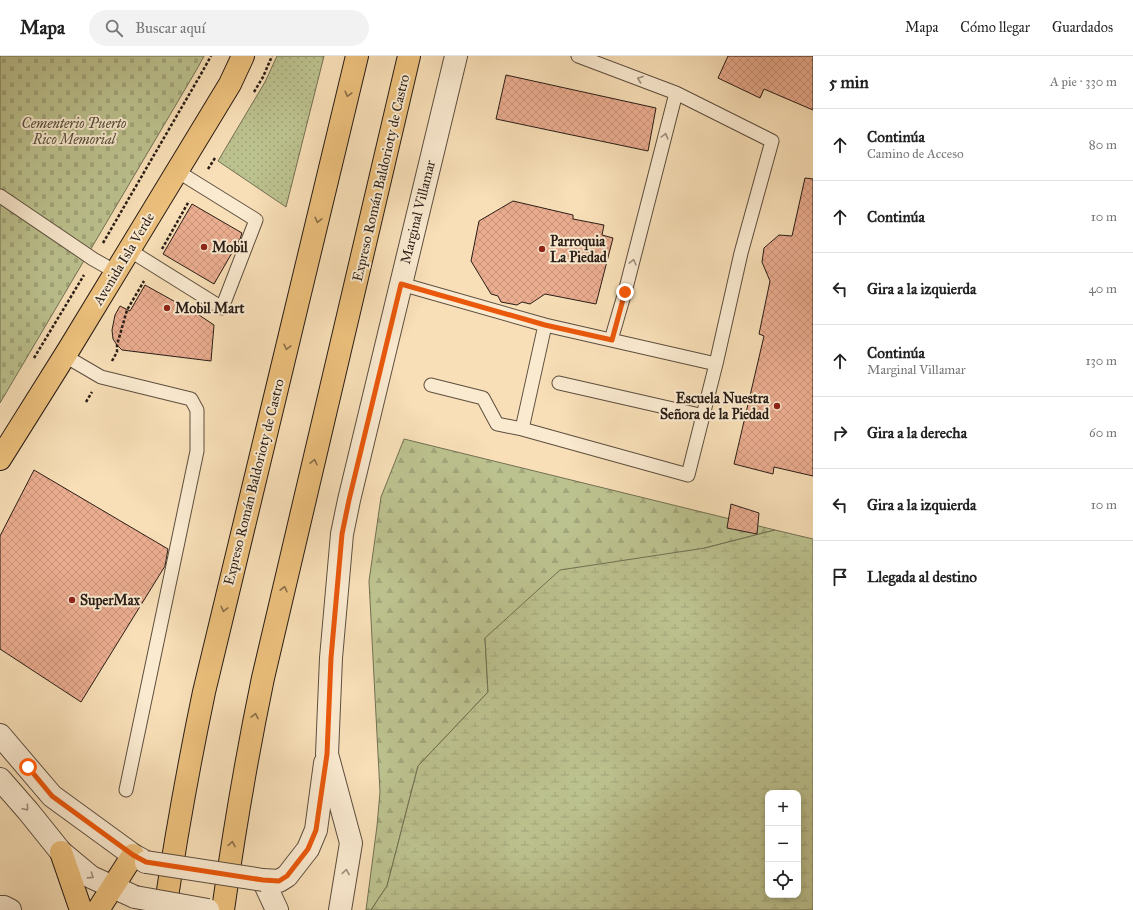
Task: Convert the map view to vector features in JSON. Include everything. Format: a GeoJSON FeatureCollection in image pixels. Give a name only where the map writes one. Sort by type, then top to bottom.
{"type":"FeatureCollection","features":[{"type":"Feature","properties":{"kind":"main road","name":"Avenida Isla Verde"},"geometry":{"type":"LineString","coordinates":[[2,451],[65,356],[230,84],[243,56]]}},
{"type":"Feature","properties":{"kind":"main road","name":"Expreso Román Baldorioty de Castro"},"geometry":{"type":"LineString","coordinates":[[165,910],[177,826],[204,692],[357,56]]}},
{"type":"Feature","properties":{"kind":"main road","name":"Expreso Román Baldorioty de Castro"},"geometry":{"type":"LineString","coordinates":[[223,910],[230,857],[250,740],[263,678],[409,56]]}},
{"type":"Feature","properties":{"kind":"main road"},"geometry":{"type":"LineString","coordinates":[[61,852],[81,910]]}},
{"type":"Feature","properties":{"kind":"main road"},"geometry":{"type":"LineString","coordinates":[[98,910],[113,887],[139,859]]}},
{"type":"Feature","properties":{"kind":"street","name":"Marginal Villamar"},"geometry":{"type":"LineString","coordinates":[[340,910],[351,843],[327,754],[331,658],[342,534],[456,56]]}},
{"type":"Feature","properties":{"kind":"street"},"geometry":{"type":"LineString","coordinates":[[0,735],[52,796],[139,859],[263,880],[279,881],[287,876],[308,849],[316,830],[327,754]]}},
{"type":"Feature","properties":{"kind":"street"},"geometry":{"type":"LineString","coordinates":[[0,779],[61,852],[91,877],[135,897],[208,910]]}},
{"type":"Feature","properties":{"kind":"street"},"geometry":{"type":"LineString","coordinates":[[263,880],[277,910]]}},
{"type":"Feature","properties":{"kind":"street"},"geometry":{"type":"LineString","coordinates":[[0,907],[10,910]]}},
{"type":"Feature","properties":{"kind":"lane"},"geometry":{"type":"LineString","coordinates":[[431,385],[483,398],[496,424],[522,429],[688,475],[704,416],[741,253],[772,141],[676,93],[578,56]]}},
{"type":"Feature","properties":{"kind":"lane"},"geometry":{"type":"LineString","coordinates":[[612,340],[676,93]]}},
{"type":"Feature","properties":{"kind":"lane"},"geometry":{"type":"LineString","coordinates":[[129,250],[222,308],[256,220],[177,171]]}},
{"type":"Feature","properties":{"kind":"lane"},"geometry":{"type":"LineString","coordinates":[[0,196],[93,259],[116,272]]}},
{"type":"Feature","properties":{"kind":"lane"},"geometry":{"type":"LineString","coordinates":[[401,284],[545,325],[716,364]]}},
{"type":"Feature","properties":{"kind":"lane"},"geometry":{"type":"LineString","coordinates":[[522,429],[545,325]]}},
{"type":"Feature","properties":{"kind":"lane"},"geometry":{"type":"LineString","coordinates":[[65,356],[101,377],[190,399],[197,410],[198,450],[126,790]]}},
{"type":"Feature","properties":{"kind":"lane"},"geometry":{"type":"LineString","coordinates":[[560,383],[704,416]]}},
{"type":"Feature","properties":{"kind":"path"},"geometry":{"type":"LineString","coordinates":[[32,360],[93,259],[211,56]]}},
{"type":"Feature","properties":{"kind":"path"},"geometry":{"type":"LineString","coordinates":[[251,97],[263,77],[272,56]]}},
{"type":"Feature","properties":{"kind":"path"},"geometry":{"type":"LineString","coordinates":[[208,169],[216,156]]}},
{"type":"Feature","properties":{"kind":"path"},"geometry":{"type":"LineString","coordinates":[[162,249],[192,196]]}},
{"type":"Feature","properties":{"kind":"path"},"geometry":{"type":"LineString","coordinates":[[86,402],[117,352],[117,345],[127,310],[146,276]]}},
{"type":"Feature","properties":{"kind":"green space","name":"Cementerio Puerto Rico Memorial"},"geometry":{"type":"Polygon","coordinates":[[[0,56],[204,56],[0,403],[0,56]]]}},
{"type":"Feature","properties":{"kind":"green space"},"geometry":{"type":"Polygon","coordinates":[[[277,56],[324,56],[286,207],[218,161],[265,82],[277,56]]]}},
{"type":"Feature","properties":{"kind":"green space"},"geometry":{"type":"Polygon","coordinates":[[[404,439],[775,530],[705,548],[485,638],[488,692],[418,766],[387,886],[371,910],[366,910],[380,792],[369,581],[381,497],[404,439]]]}},
{"type":"Feature","properties":{"kind":"green space"},"geometry":{"type":"Polygon","coordinates":[[[775,530],[813,539],[813,910],[371,910],[387,886],[418,766],[488,692],[485,638],[560,570],[705,548],[775,530]]]}},
{"type":"Feature","properties":{"kind":"building"},"geometry":{"type":"Polygon","coordinates":[[[728,56],[813,56],[813,110],[764,89],[760,98],[718,78],[728,56]]]}},
{"type":"Feature","properties":{"kind":"building"},"geometry":{"type":"Polygon","coordinates":[[[506,75],[656,108],[648,151],[496,119],[506,75]]]}},
{"type":"Feature","properties":{"kind":"building","name":"Escuela Nuestra Señora de la Piedad"},"geometry":{"type":"Polygon","coordinates":[[[805,178],[813,179],[813,476],[774,467],[773,474],[734,464],[764,336],[759,334],[770,281],[762,262],[764,248],[779,235],[792,236],[805,178]]]}},
{"type":"Feature","properties":{"kind":"building","name":"Parroquia La Piedad"},"geometry":{"type":"Polygon","coordinates":[[[513,201],[573,215],[573,219],[604,225],[602,235],[613,238],[596,304],[545,294],[530,304],[522,302],[517,305],[501,302],[498,296],[491,294],[471,261],[479,221],[513,201]]]}},
{"type":"Feature","properties":{"kind":"building"},"geometry":{"type":"Polygon","coordinates":[[[192,204],[242,233],[214,284],[163,254],[192,204]]]}},
{"type":"Feature","properties":{"kind":"building"},"geometry":{"type":"Polygon","coordinates":[[[145,285],[214,325],[211,361],[122,350],[117,345],[113,339],[112,330],[115,315],[120,306],[130,311],[145,285]]]}},
{"type":"Feature","properties":{"kind":"building","name":"SuperMax"},"geometry":{"type":"Polygon","coordinates":[[[34,470],[168,549],[165,566],[81,702],[0,649],[0,536],[34,470]]]}},
{"type":"Feature","properties":{"kind":"building"},"geometry":{"type":"Polygon","coordinates":[[[731,504],[759,513],[757,534],[727,528],[731,504]]]}},
{"type":"Feature","properties":{"kind":"place","name":"Mobil"},"geometry":{"type":"Point","coordinates":[204,247]}},
{"type":"Feature","properties":{"kind":"place","name":"Parroquia La Piedad"},"geometry":{"type":"Point","coordinates":[542,249]}},
{"type":"Feature","properties":{"kind":"place","name":"Mobil Mart"},"geometry":{"type":"Point","coordinates":[167,308]}},
{"type":"Feature","properties":{"kind":"place","name":"Escuela Nuestra Señora de la Piedad"},"geometry":{"type":"Point","coordinates":[777,406]}},
{"type":"Feature","properties":{"kind":"place","name":"SuperMax"},"geometry":{"type":"Point","coordinates":[72,600]}},
{"type":"Feature","properties":{"kind":"route"},"geometry":{"type":"LineString","coordinates":[[28,767],[52,796],[133,855],[146,862],[263,880],[279,881],[287,876],[308,849],[316,830],[327,754],[331,658],[342,534],[401,284],[545,325],[612,340],[625,292]]}}]}
